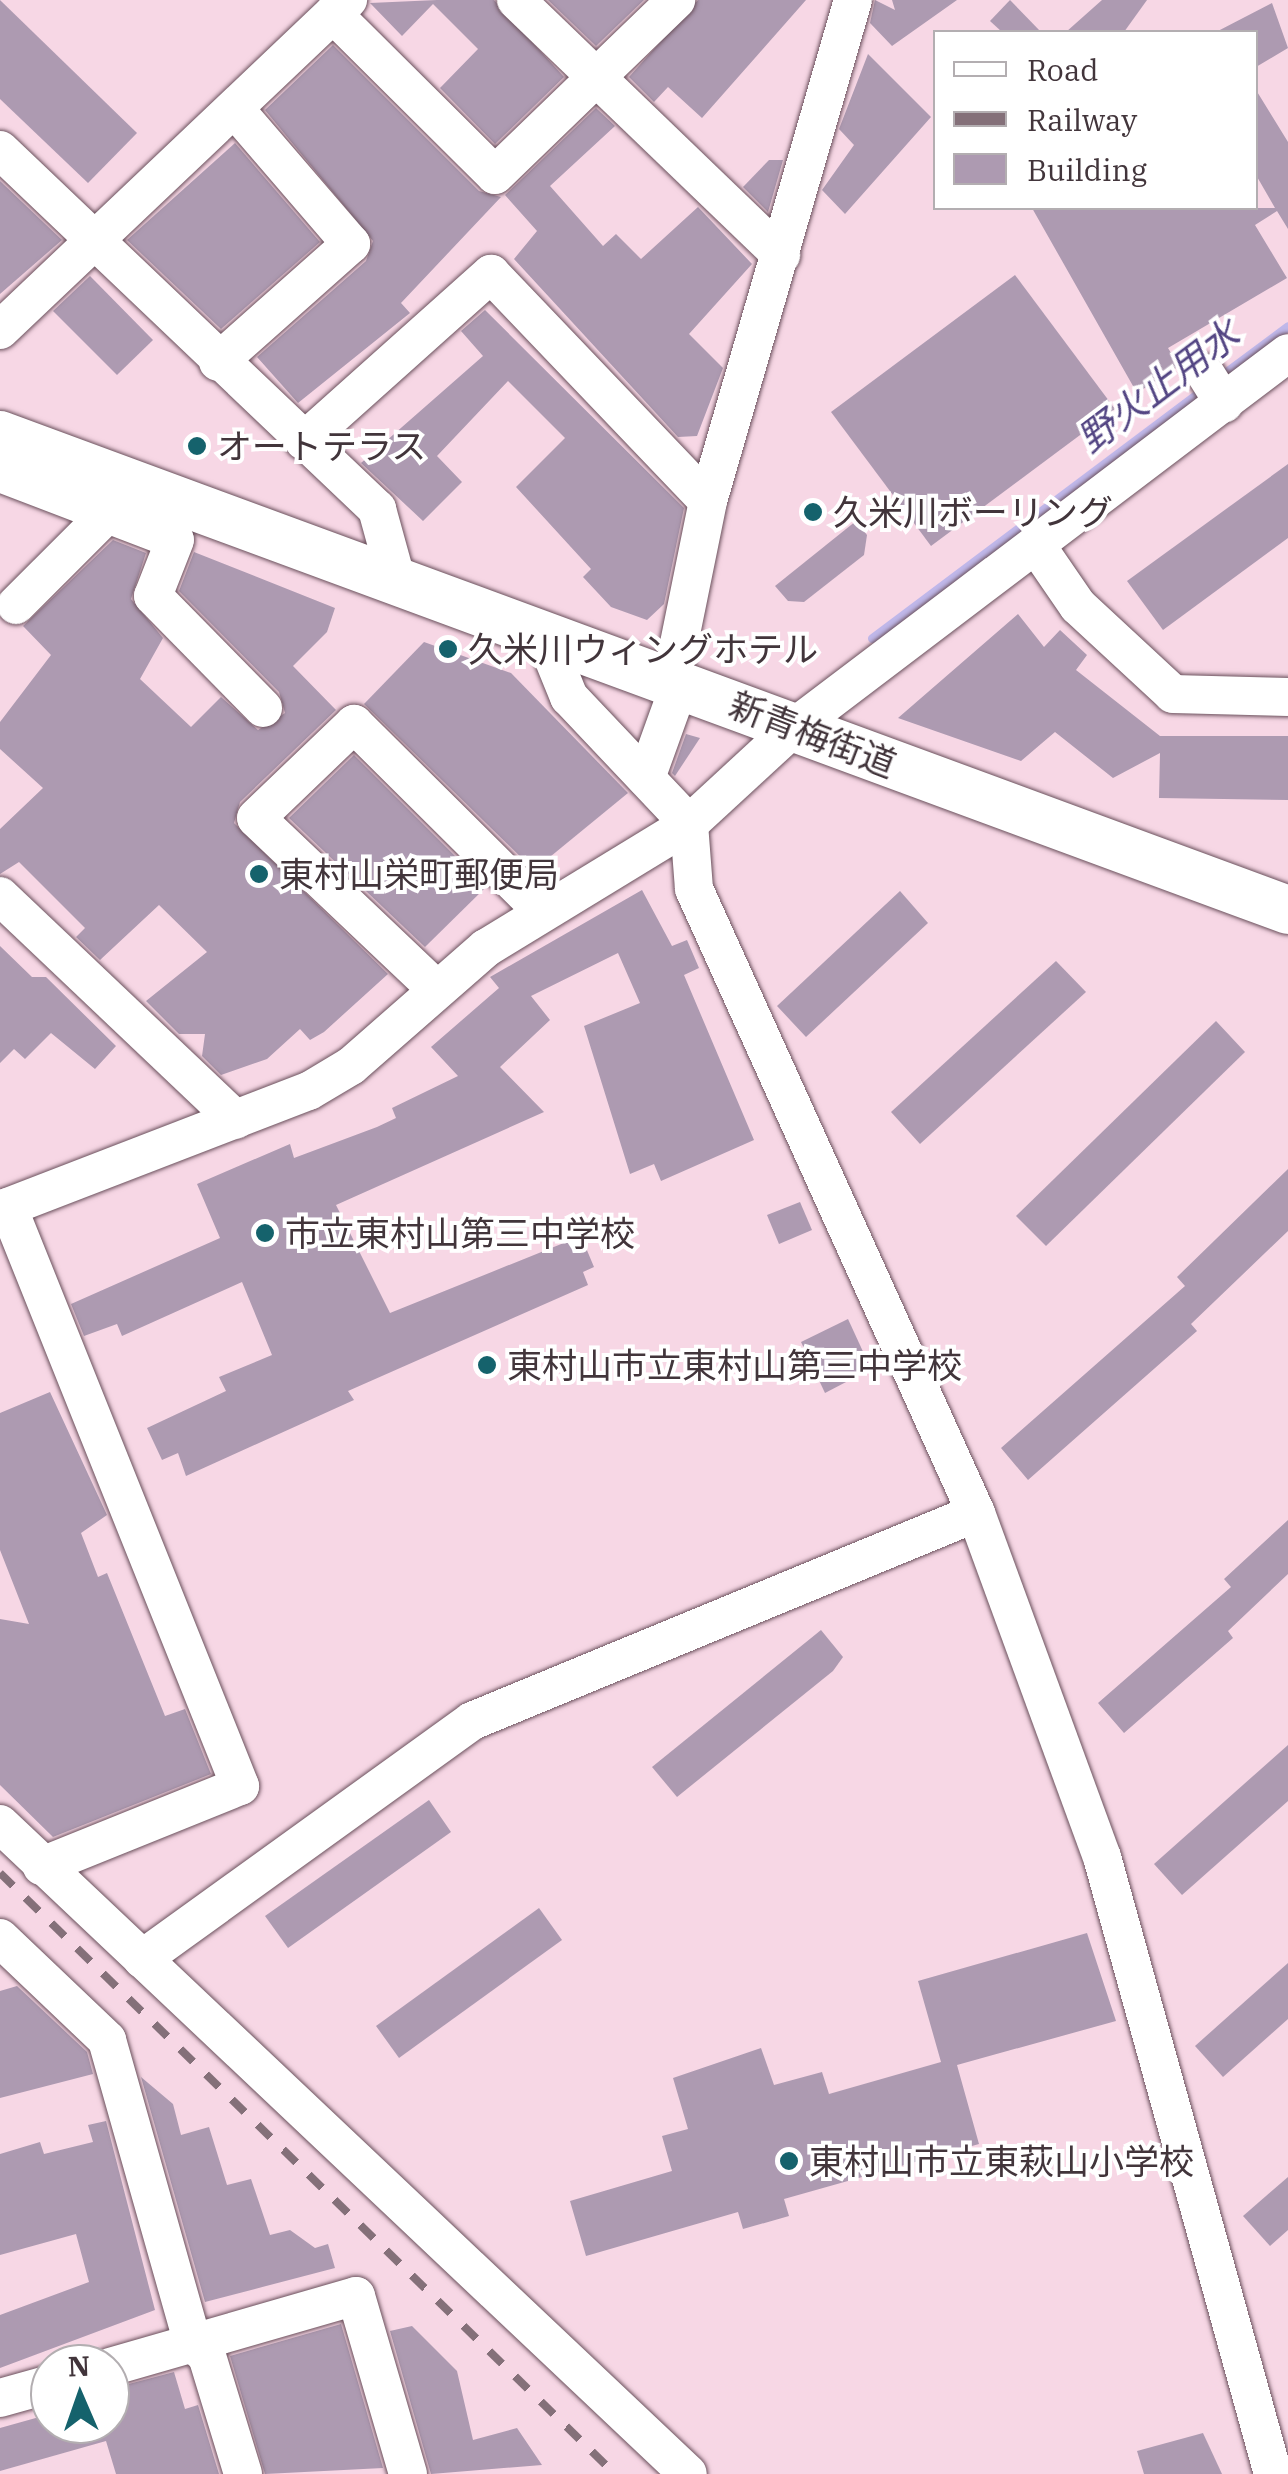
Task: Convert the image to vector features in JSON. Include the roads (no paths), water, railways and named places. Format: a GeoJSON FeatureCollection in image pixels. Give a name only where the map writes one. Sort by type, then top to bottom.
{"type":"FeatureCollection","features":[{"type":"Feature","properties":{"kind":"main road","name":"新青梅街道"},"geometry":{"type":"LineString","coordinates":[[0,435],[396,578],[545,638],[676,679],[792,729],[1288,910]]}},
{"type":"Feature","properties":{"kind":"street"},"geometry":{"type":"LineString","coordinates":[[516,0],[781,255]]}},
{"type":"Feature","properties":{"kind":"street"},"geometry":{"type":"LineString","coordinates":[[0,330],[341,7],[495,175],[599,80],[676,0]]}},
{"type":"Feature","properties":{"kind":"street"},"geometry":{"type":"LineString","coordinates":[[646,778],[676,679],[708,501],[853,0]]}},
{"type":"Feature","properties":{"kind":"street"},"geometry":{"type":"LineString","coordinates":[[218,362],[350,244],[234,108]]}},
{"type":"Feature","properties":{"kind":"street"},"geometry":{"type":"LineString","coordinates":[[0,150],[218,362],[378,509],[396,578]]}},
{"type":"Feature","properties":{"kind":"street"},"geometry":{"type":"LineString","coordinates":[[304,441],[491,274],[708,501]]}},
{"type":"Feature","properties":{"kind":"street"},"geometry":{"type":"LineString","coordinates":[[42,1866],[240,1786],[4,1208],[236,1120],[351,1066],[434,988],[541,910],[689,824],[792,729],[1036,546],[1215,390],[1288,352]]}},
{"type":"Feature","properties":{"kind":"street"},"geometry":{"type":"LineString","coordinates":[[0,474],[175,540],[153,596],[263,708]]}},
{"type":"Feature","properties":{"kind":"street"},"geometry":{"type":"LineString","coordinates":[[16,605],[107,514]]}},
{"type":"Feature","properties":{"kind":"street"},"geometry":{"type":"LineString","coordinates":[[1036,546],[1078,606],[1173,694],[1288,697]]}},
{"type":"Feature","properties":{"kind":"street"},"geometry":{"type":"LineString","coordinates":[[545,638],[569,696],[689,824],[694,889],[976,1513],[1102,1858],[1273,2474]]}},
{"type":"Feature","properties":{"kind":"street"},"geometry":{"type":"LineString","coordinates":[[434,988],[256,818],[354,724],[541,910]]}},
{"type":"Feature","properties":{"kind":"street"},"geometry":{"type":"LineString","coordinates":[[0,896],[236,1120]]}},
{"type":"Feature","properties":{"kind":"street"},"geometry":{"type":"LineString","coordinates":[[142,1960],[472,1722],[976,1513]]}},
{"type":"Feature","properties":{"kind":"street"},"geometry":{"type":"LineString","coordinates":[[0,1824],[688,2474]]}},
{"type":"Feature","properties":{"kind":"street"},"geometry":{"type":"LineString","coordinates":[[0,1938],[106,2040],[193,2342],[208,2356],[243,2474]]}},
{"type":"Feature","properties":{"kind":"street"},"geometry":{"type":"LineString","coordinates":[[130,2360],[356,2296],[408,2474]]}},
{"type":"Feature","properties":{"kind":"street"},"geometry":{"type":"LineString","coordinates":[[0,2398],[30,2390]]}},
{"type":"Feature","properties":{"kind":"waterway","name":"野火止用水"},"geometry":{"type":"LineString","coordinates":[[1218,378],[1288,326]]}},
{"type":"Feature","properties":{"kind":"waterway","name":"野火止用水"},"geometry":{"type":"LineString","coordinates":[[872,638],[1206,387]]}},
{"type":"Feature","properties":{"kind":"railway"},"geometry":{"type":"LineString","coordinates":[[0,1873],[615,2474]]}},
{"type":"Feature","properties":{"kind":"place","name":"オートテラス"},"geometry":{"type":"Point","coordinates":[197,446]}},
{"type":"Feature","properties":{"kind":"place","name":"久米川ボーリング"},"geometry":{"type":"Point","coordinates":[813,512]}},
{"type":"Feature","properties":{"kind":"place","name":"久米川ウィングホテル"},"geometry":{"type":"Point","coordinates":[448,649]}},
{"type":"Feature","properties":{"kind":"place","name":"東村山栄町郵便局"},"geometry":{"type":"Point","coordinates":[259,874]}},
{"type":"Feature","properties":{"kind":"place","name":"市立東村山第三中学校"},"geometry":{"type":"Point","coordinates":[265,1233]}},
{"type":"Feature","properties":{"kind":"place","name":"東村山市立東村山第三中学校"},"geometry":{"type":"Point","coordinates":[487,1365]}},
{"type":"Feature","properties":{"kind":"place","name":"東村山市立東萩山小学校"},"geometry":{"type":"Point","coordinates":[789,2161]}}]}
